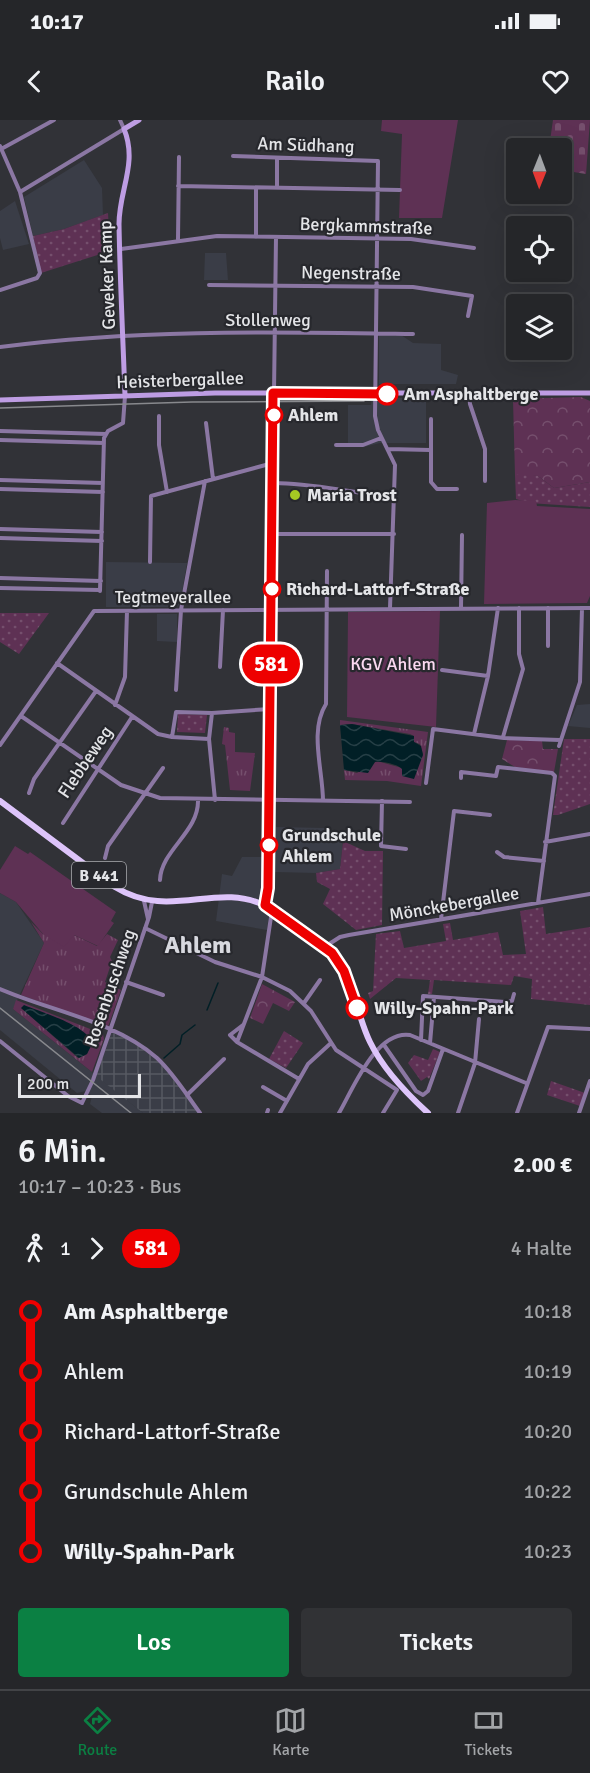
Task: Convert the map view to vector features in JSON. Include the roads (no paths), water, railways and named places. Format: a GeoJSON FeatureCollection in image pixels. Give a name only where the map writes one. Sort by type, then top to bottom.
{"type":"FeatureCollection","features":[{"type":"Feature","properties":{"kind":"main road","name":"B 441"},"geometry":{"type":"LineString","coordinates":[[0,801],[116,887],[148,901],[177,903],[227,897],[265,905],[325,947],[343,969],[375,1051],[393,1077],[428,1113]]}},
{"type":"Feature","properties":{"kind":"street"},"geometry":{"type":"LineString","coordinates":[[0,290],[37,278],[40,273],[20,192],[1,147],[54,120]]}},
{"type":"Feature","properties":{"kind":"street","name":"Geveker Kamp"},"geometry":{"type":"LineString","coordinates":[[120,120],[130,148],[130,164],[120,215],[125,396]]}},
{"type":"Feature","properties":{"kind":"street"},"geometry":{"type":"LineString","coordinates":[[20,192],[139,120]]}},
{"type":"Feature","properties":{"kind":"street","name":"Am Südhang"},"geometry":{"type":"LineString","coordinates":[[233,156],[378,161],[378,189]]}},
{"type":"Feature","properties":{"kind":"street"},"geometry":{"type":"LineString","coordinates":[[178,239],[179,158]]}},
{"type":"Feature","properties":{"kind":"street"},"geometry":{"type":"LineString","coordinates":[[277,158],[277,188]]}},
{"type":"Feature","properties":{"kind":"street"},"geometry":{"type":"LineString","coordinates":[[178,186],[400,190]]}},
{"type":"Feature","properties":{"kind":"street"},"geometry":{"type":"LineString","coordinates":[[256,188],[256,237]]}},
{"type":"Feature","properties":{"kind":"street"},"geometry":{"type":"LineString","coordinates":[[378,189],[376,422],[381,438],[395,465],[390,608]]}},
{"type":"Feature","properties":{"kind":"street","name":"Bergkammstraße"},"geometry":{"type":"LineString","coordinates":[[121,249],[178,239],[256,237],[377,238],[438,242],[474,248]]}},
{"type":"Feature","properties":{"kind":"street"},"geometry":{"type":"LineString","coordinates":[[265,905],[268,895],[276,237]]}},
{"type":"Feature","properties":{"kind":"street","name":"Negenstraße"},"geometry":{"type":"LineString","coordinates":[[209,285],[413,287],[472,296],[468,316]]}},
{"type":"Feature","properties":{"kind":"street","name":"Stollenweg"},"geometry":{"type":"LineString","coordinates":[[0,347],[67,339],[124,337],[413,334]]}},
{"type":"Feature","properties":{"kind":"street","name":"Heisterbergallee"},"geometry":{"type":"LineString","coordinates":[[0,400],[273,393],[590,393]]}},
{"type":"Feature","properties":{"kind":"street"},"geometry":{"type":"LineString","coordinates":[[469,394],[470,404],[485,449],[485,481]]}},
{"type":"Feature","properties":{"kind":"street"},"geometry":{"type":"LineString","coordinates":[[0,431],[106,434],[123,423],[125,396]]}},
{"type":"Feature","properties":{"kind":"street"},"geometry":{"type":"LineString","coordinates":[[159,416],[159,445],[167,492]]}},
{"type":"Feature","properties":{"kind":"street"},"geometry":{"type":"LineString","coordinates":[[431,419],[430,482],[437,489],[457,489]]}},
{"type":"Feature","properties":{"kind":"street"},"geometry":{"type":"LineString","coordinates":[[206,423],[213,479]]}},
{"type":"Feature","properties":{"kind":"street"},"geometry":{"type":"LineString","coordinates":[[8,431],[8,440]]}},
{"type":"Feature","properties":{"kind":"street"},"geometry":{"type":"LineString","coordinates":[[70,433],[70,442]]}},
{"type":"Feature","properties":{"kind":"street"},"geometry":{"type":"LineString","coordinates":[[101,581],[2,578],[2,588],[100,591],[101,581],[104,443],[106,434]]}},
{"type":"Feature","properties":{"kind":"street"},"geometry":{"type":"LineString","coordinates":[[336,446],[363,446],[381,438]]}},
{"type":"Feature","properties":{"kind":"street"},"geometry":{"type":"LineString","coordinates":[[0,440],[104,443]]}},
{"type":"Feature","properties":{"kind":"street"},"geometry":{"type":"LineString","coordinates":[[388,449],[430,450]]}},
{"type":"Feature","properties":{"kind":"street"},"geometry":{"type":"LineString","coordinates":[[150,562],[152,496],[274,464]]}},
{"type":"Feature","properties":{"kind":"street"},"geometry":{"type":"LineString","coordinates":[[0,480],[103,483]]}},
{"type":"Feature","properties":{"kind":"street"},"geometry":{"type":"LineString","coordinates":[[7,480],[7,489]]}},
{"type":"Feature","properties":{"kind":"street"},"geometry":{"type":"LineString","coordinates":[[176,690],[181,610],[205,481]]}},
{"type":"Feature","properties":{"kind":"street"},"geometry":{"type":"LineString","coordinates":[[69,482],[69,491]]}},
{"type":"Feature","properties":{"kind":"street"},"geometry":{"type":"LineString","coordinates":[[274,483],[323,486],[371,495],[394,496]]}},
{"type":"Feature","properties":{"kind":"street"},"geometry":{"type":"LineString","coordinates":[[0,489],[103,492]]}},
{"type":"Feature","properties":{"kind":"street"},"geometry":{"type":"LineString","coordinates":[[0,529],[102,532]]}},
{"type":"Feature","properties":{"kind":"street"},"geometry":{"type":"LineString","coordinates":[[6,529],[3,538],[102,541]]}},
{"type":"Feature","properties":{"kind":"street"},"geometry":{"type":"LineString","coordinates":[[67,531],[67,540]]}},
{"type":"Feature","properties":{"kind":"street"},"geometry":{"type":"LineString","coordinates":[[273,534],[394,534]]}},
{"type":"Feature","properties":{"kind":"street"},"geometry":{"type":"LineString","coordinates":[[461,608],[462,535]]}},
{"type":"Feature","properties":{"kind":"street"},"geometry":{"type":"LineString","coordinates":[[323,801],[318,742],[319,715],[326,704],[327,570]]}},
{"type":"Feature","properties":{"kind":"street"},"geometry":{"type":"LineString","coordinates":[[65,580],[65,589]]}},
{"type":"Feature","properties":{"kind":"street"},"geometry":{"type":"LineString","coordinates":[[474,735],[488,676],[498,608]]}},
{"type":"Feature","properties":{"kind":"street"},"geometry":{"type":"LineString","coordinates":[[502,737],[523,669],[519,654],[519,608]]}},
{"type":"Feature","properties":{"kind":"street"},"geometry":{"type":"LineString","coordinates":[[548,608],[548,646]]}},
{"type":"Feature","properties":{"kind":"street"},"geometry":{"type":"LineString","coordinates":[[559,746],[580,682],[582,608]]}},
{"type":"Feature","properties":{"kind":"street","name":"Tegtmeyerallee"},"geometry":{"type":"LineString","coordinates":[[0,745],[94,611],[590,608]]}},
{"type":"Feature","properties":{"kind":"street"},"geometry":{"type":"LineString","coordinates":[[115,705],[125,677],[127,610]]}},
{"type":"Feature","properties":{"kind":"street"},"geometry":{"type":"LineString","coordinates":[[220,667],[223,610]]}},
{"type":"Feature","properties":{"kind":"street"},"geometry":{"type":"LineString","coordinates":[[57,663],[158,734],[209,739]]}},
{"type":"Feature","properties":{"kind":"street"},"geometry":{"type":"LineString","coordinates":[[442,670],[488,676]]}},
{"type":"Feature","properties":{"kind":"street"},"geometry":{"type":"LineString","coordinates":[[29,793],[34,779],[96,691]]}},
{"type":"Feature","properties":{"kind":"street"},"geometry":{"type":"LineString","coordinates":[[172,737],[176,712],[212,713],[270,708]]}},
{"type":"Feature","properties":{"kind":"street"},"geometry":{"type":"LineString","coordinates":[[212,713],[209,739],[215,800]]}},
{"type":"Feature","properties":{"kind":"street"},"geometry":{"type":"LineString","coordinates":[[21,716],[121,785],[145,794],[198,800],[410,802]]}},
{"type":"Feature","properties":{"kind":"street","name":"Flebbeweg"},"geometry":{"type":"LineString","coordinates":[[63,823],[132,717]]}},
{"type":"Feature","properties":{"kind":"street"},"geometry":{"type":"LineString","coordinates":[[426,783],[433,729],[474,735],[560,740]]}},
{"type":"Feature","properties":{"kind":"street"},"geometry":{"type":"LineString","coordinates":[[460,778],[461,772],[496,776],[498,767],[552,773],[555,776],[538,903]]}},
{"type":"Feature","properties":{"kind":"street"},"geometry":{"type":"LineString","coordinates":[[105,858],[108,846],[163,768]]}},
{"type":"Feature","properties":{"kind":"street"},"geometry":{"type":"LineString","coordinates":[[160,880],[160,869],[192,825],[198,800]]}},
{"type":"Feature","properties":{"kind":"street"},"geometry":{"type":"LineString","coordinates":[[382,801],[381,846],[406,849]]}},
{"type":"Feature","properties":{"kind":"street"},"geometry":{"type":"LineString","coordinates":[[441,919],[454,811],[490,815]]}},
{"type":"Feature","properties":{"kind":"street"},"geometry":{"type":"LineString","coordinates":[[546,842],[590,834]]}},
{"type":"Feature","properties":{"kind":"street"},"geometry":{"type":"LineString","coordinates":[[497,852],[504,857],[544,861]]}},
{"type":"Feature","properties":{"kind":"street","name":"Mönckebergallee"},"geometry":{"type":"LineString","coordinates":[[325,947],[340,938],[590,894]]}},
{"type":"Feature","properties":{"kind":"street","name":"Rosenbuschweg"},"geometry":{"type":"LineString","coordinates":[[0,1041],[68,1096],[82,1103],[93,1080],[148,920],[148,901]]}},
{"type":"Feature","properties":{"kind":"street"},"geometry":{"type":"LineString","coordinates":[[237,1042],[262,977],[271,917]]}},
{"type":"Feature","properties":{"kind":"street"},"geometry":{"type":"LineString","coordinates":[[145,928],[222,965],[262,977],[290,991],[304,1003],[339,1053],[397,1090],[383,1113]]}},
{"type":"Feature","properties":{"kind":"street"},"geometry":{"type":"LineString","coordinates":[[304,1003],[320,980]]}},
{"type":"Feature","properties":{"kind":"street"},"geometry":{"type":"LineString","coordinates":[[126,982],[163,995]]}},
{"type":"Feature","properties":{"kind":"street"},"geometry":{"type":"LineString","coordinates":[[0,989],[130,1039],[156,1057],[200,1113]]}},
{"type":"Feature","properties":{"kind":"street"},"geometry":{"type":"LineString","coordinates":[[421,1040],[423,996],[505,1002],[512,1001],[514,994]]}},
{"type":"Feature","properties":{"kind":"street"},"geometry":{"type":"LineString","coordinates":[[430,1043],[434,997]]}},
{"type":"Feature","properties":{"kind":"street"},"geometry":{"type":"LineString","coordinates":[[458,1113],[475,1063],[479,1019]]}},
{"type":"Feature","properties":{"kind":"street"},"geometry":{"type":"LineString","coordinates":[[243,1025],[230,1035],[237,1042],[299,1079]]}},
{"type":"Feature","properties":{"kind":"street"},"geometry":{"type":"LineString","coordinates":[[517,1113],[525,1083],[531,1074],[548,1027],[590,1029]]}},
{"type":"Feature","properties":{"kind":"street"},"geometry":{"type":"LineString","coordinates":[[339,1113],[375,1051],[397,1035],[410,1035],[525,1083]]}},
{"type":"Feature","properties":{"kind":"street"},"geometry":{"type":"LineString","coordinates":[[280,1113],[312,1060],[331,1043]]}},
{"type":"Feature","properties":{"kind":"street"},"geometry":{"type":"LineString","coordinates":[[384,1045],[416,1091],[423,1095],[428,1091],[443,1049]]}},
{"type":"Feature","properties":{"kind":"street"},"geometry":{"type":"LineString","coordinates":[[187,1095],[224,1059]]}},
{"type":"Feature","properties":{"kind":"street"},"geometry":{"type":"LineString","coordinates":[[579,1113],[590,1081]]}},
{"type":"Feature","properties":{"kind":"street"},"geometry":{"type":"LineString","coordinates":[[262,1087],[287,1101]]}},
{"type":"Feature","properties":{"kind":"water"},"geometry":{"type":"Polygon","coordinates":[[[352,724],[414,736],[414,742],[421,746],[423,755],[414,779],[402,776],[400,767],[385,762],[375,762],[368,773],[344,770],[340,725],[352,724]]]}},
{"type":"Feature","properties":{"kind":"water"},"geometry":{"type":"Polygon","coordinates":[[[24,1005],[63,1020],[83,1031],[92,1044],[87,1054],[79,1058],[21,1008],[24,1005]]]}},
{"type":"Feature","properties":{"kind":"waterway"},"geometry":{"type":"LineString","coordinates":[[207,1010],[218,983]]}},
{"type":"Feature","properties":{"kind":"waterway"},"geometry":{"type":"LineString","coordinates":[[164,1058],[180,1044],[182,1035],[195,1025]]}},
{"type":"Feature","properties":{"kind":"tram line"},"geometry":{"type":"LineString","coordinates":[[0,408],[192,402],[364,401]]}},
{"type":"Feature","properties":{"kind":"railway"},"geometry":{"type":"LineString","coordinates":[[0,1008],[131,1113]]}},
{"type":"Feature","properties":{"kind":"place","name":"Am Asphaltberge"},"geometry":{"type":"Point","coordinates":[387,394]}},
{"type":"Feature","properties":{"kind":"place","name":"Ahlem"},"geometry":{"type":"Point","coordinates":[274,415]}},
{"type":"Feature","properties":{"kind":"place","name":"Maria Trost"},"geometry":{"type":"Point","coordinates":[295,495]}},
{"type":"Feature","properties":{"kind":"place","name":"Richard-Lattorf-Straße"},"geometry":{"type":"Point","coordinates":[272,589]}},
{"type":"Feature","properties":{"kind":"place","name":"Grundschule Ahlem"},"geometry":{"type":"Point","coordinates":[269,845]}},
{"type":"Feature","properties":{"kind":"place","name":"Willy-Spahn-Park"},"geometry":{"type":"Point","coordinates":[357,1008]}},
{"type":"Feature","properties":{"kind":"district","name":"Ahlem"},"geometry":{"type":"Point","coordinates":[198,945]}},
{"type":"Feature","properties":{"kind":"park label","name":"KGV Ahlem"},"geometry":{"type":"Point","coordinates":[393,664]}}]}
